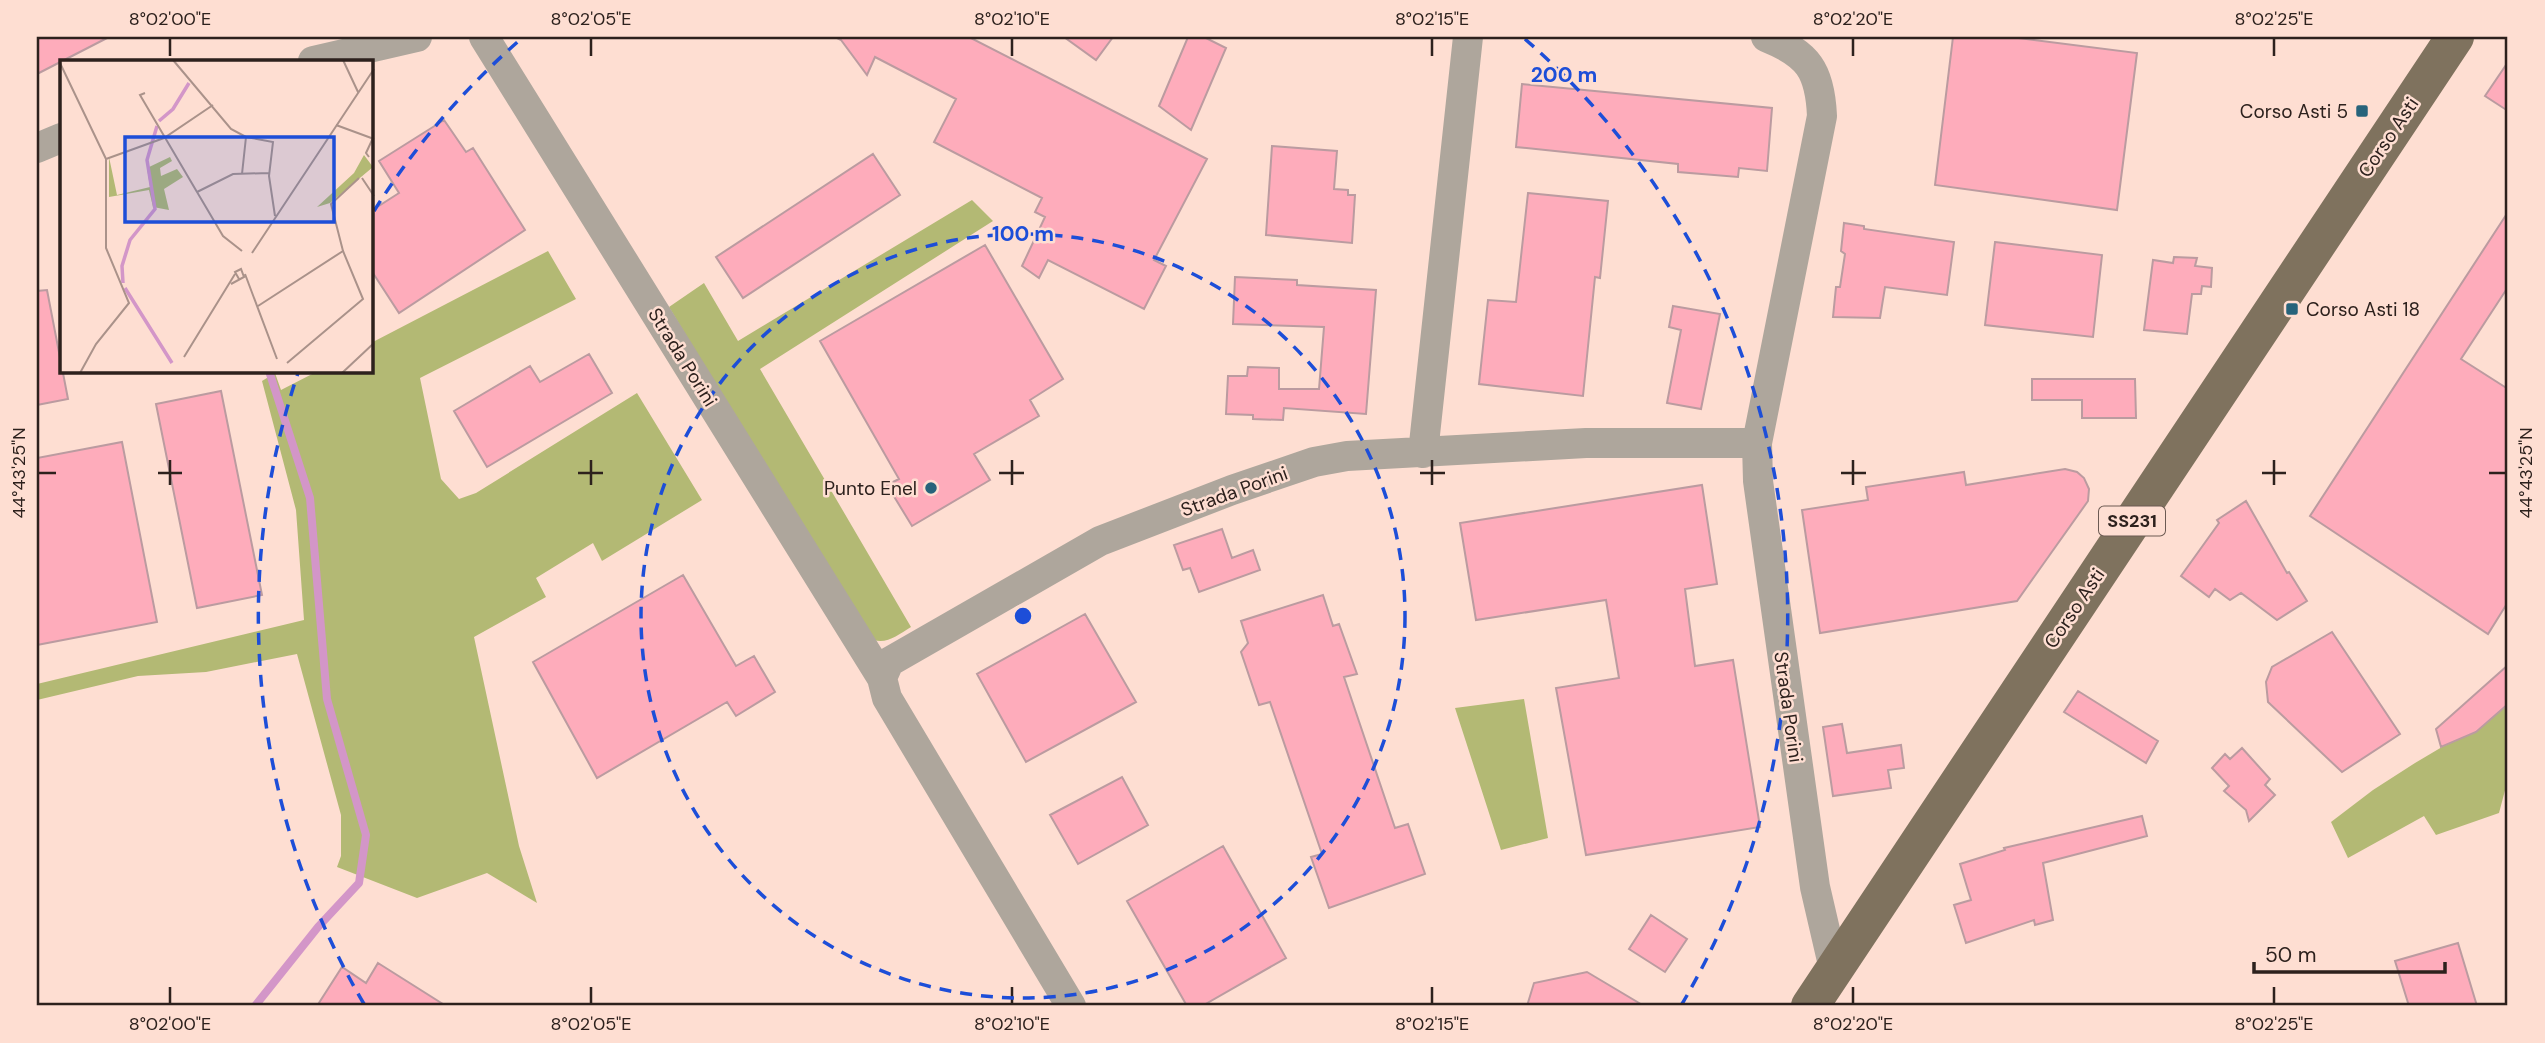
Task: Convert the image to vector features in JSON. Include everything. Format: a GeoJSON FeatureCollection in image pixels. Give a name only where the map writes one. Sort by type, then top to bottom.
{"type":"FeatureCollection","features":[{"type":"Feature","properties":{"kind":"main road","name":"Corso Asti"},"geometry":{"type":"LineString","coordinates":[[1810,1006],[2455,37]]}},
{"type":"Feature","properties":{"kind":"street"},"geometry":{"type":"LineString","coordinates":[[320,60],[417,37]]}},
{"type":"Feature","properties":{"kind":"street","name":"Strada Porini"},"geometry":{"type":"LineString","coordinates":[[484,37],[882,678],[887,698],[1071,1006]]}},
{"type":"Feature","properties":{"kind":"street"},"geometry":{"type":"LineString","coordinates":[[1423,453],[1468,37]]}},
{"type":"Feature","properties":{"kind":"street","name":"Strada Porini"},"geometry":{"type":"LineString","coordinates":[[1766,37],[1787,45],[1809,63],[1821,90],[1822,116],[1757,443],[1758,481],[1815,887],[1834,969]]}},
{"type":"Feature","properties":{"kind":"street"},"geometry":{"type":"LineString","coordinates":[[37,148],[60,138]]}},
{"type":"Feature","properties":{"kind":"street","name":"Strada Porini"},"geometry":{"type":"LineString","coordinates":[[882,678],[889,662],[903,652],[1100,541],[1232,490],[1314,462],[1347,456],[1586,443],[1757,443]]}},
{"type":"Feature","properties":{"kind":"green space"},"geometry":{"type":"Polygon","coordinates":[[[972,200],[993,221],[760,369],[911,627],[890,639],[873,640],[867,637],[669,307],[704,283],[738,341],[972,200]]]}},
{"type":"Feature","properties":{"kind":"green space"},"geometry":{"type":"Polygon","coordinates":[[[548,251],[576,299],[420,378],[441,479],[459,499],[476,493],[637,393],[702,500],[602,561],[593,543],[536,578],[546,597],[474,637],[519,846],[537,903],[487,873],[417,898],[337,867],[341,856],[341,815],[297,654],[206,672],[138,676],[37,700],[37,684],[304,620],[296,510],[262,381],[275,373],[281,390],[314,373],[373,373],[373,342],[548,251]]]}},
{"type":"Feature","properties":{"kind":"green space"},"geometry":{"type":"Polygon","coordinates":[[[1524,699],[1548,838],[1501,850],[1455,708],[1524,699]]]}},
{"type":"Feature","properties":{"kind":"green space"},"geometry":{"type":"Polygon","coordinates":[[[2508,704],[2508,779],[2499,813],[2436,835],[2424,816],[2348,858],[2331,822],[2415,763],[2476,732],[2508,704]]]}},
{"type":"Feature","properties":{"kind":"building"},"geometry":{"type":"Polygon","coordinates":[[[37,37],[109,37],[60,60],[37,74],[37,37]]]}},
{"type":"Feature","properties":{"kind":"building"},"geometry":{"type":"Polygon","coordinates":[[[835,37],[969,37],[1207,159],[1154,260],[1166,266],[1144,309],[1048,260],[1039,278],[1022,266],[1045,217],[1035,212],[1042,198],[934,142],[956,99],[875,57],[867,75],[841,40],[835,37]]]}},
{"type":"Feature","properties":{"kind":"building"},"geometry":{"type":"Polygon","coordinates":[[[1064,37],[1113,37],[1096,60],[1064,37]]]}},
{"type":"Feature","properties":{"kind":"building"},"geometry":{"type":"Polygon","coordinates":[[[1188,37],[1204,37],[1226,48],[1191,130],[1159,106],[1188,37]]]}},
{"type":"Feature","properties":{"kind":"building"},"geometry":{"type":"Polygon","coordinates":[[[1953,37],[2011,37],[2137,53],[2117,210],[1935,185],[1953,37]]]}},
{"type":"Feature","properties":{"kind":"building"},"geometry":{"type":"Polygon","coordinates":[[[2508,62],[2508,111],[2485,96],[2508,62]]]}},
{"type":"Feature","properties":{"kind":"building"},"geometry":{"type":"Polygon","coordinates":[[[1522,84],[1772,108],[1767,171],[1739,168],[1738,177],[1678,172],[1678,164],[1516,147],[1522,84]]]}},
{"type":"Feature","properties":{"kind":"building"},"geometry":{"type":"Polygon","coordinates":[[[444,120],[466,152],[473,148],[525,230],[399,313],[373,273],[373,210],[399,193],[379,161],[444,120]]]}},
{"type":"Feature","properties":{"kind":"building"},"geometry":{"type":"Polygon","coordinates":[[[1272,146],[1337,151],[1334,189],[1348,190],[1348,195],[1355,195],[1352,243],[1266,235],[1272,146]]]}},
{"type":"Feature","properties":{"kind":"building"},"geometry":{"type":"Polygon","coordinates":[[[873,154],[900,195],[743,298],[716,257],[873,154]]]}},
{"type":"Feature","properties":{"kind":"building"},"geometry":{"type":"Polygon","coordinates":[[[1528,193],[1608,201],[1600,278],[1595,277],[1583,396],[1479,384],[1488,300],[1516,302],[1528,193]]]}},
{"type":"Feature","properties":{"kind":"building"},"geometry":{"type":"Polygon","coordinates":[[[2508,212],[2508,287],[2461,359],[2508,389],[2508,602],[2488,634],[2310,516],[2508,212]]]}},
{"type":"Feature","properties":{"kind":"building"},"geometry":{"type":"Polygon","coordinates":[[[1844,223],[1864,226],[1864,229],[1954,242],[1947,295],[1885,287],[1880,318],[1833,317],[1836,287],[1840,287],[1845,254],[1841,251],[1844,223]]]}},
{"type":"Feature","properties":{"kind":"building"},"geometry":{"type":"Polygon","coordinates":[[[1995,242],[2102,255],[2093,337],[1985,325],[1995,242]]]}},
{"type":"Feature","properties":{"kind":"building"},"geometry":{"type":"Polygon","coordinates":[[[985,245],[1063,379],[1030,400],[1039,416],[974,454],[990,480],[912,526],[887,485],[899,479],[820,341],[985,245]]]}},
{"type":"Feature","properties":{"kind":"building"},"geometry":{"type":"Polygon","coordinates":[[[2174,257],[2197,258],[2195,266],[2212,268],[2211,287],[2202,286],[2201,294],[2192,294],[2187,334],[2144,330],[2153,260],[2173,263],[2174,257]]]}},
{"type":"Feature","properties":{"kind":"building"},"geometry":{"type":"Polygon","coordinates":[[[1235,277],[1297,280],[1297,285],[1376,290],[1366,414],[1284,408],[1283,420],[1253,419],[1253,415],[1226,414],[1228,376],[1247,376],[1248,367],[1279,368],[1279,389],[1319,389],[1324,327],[1233,324],[1235,277]]]}},
{"type":"Feature","properties":{"kind":"building"},"geometry":{"type":"Polygon","coordinates":[[[47,290],[60,357],[60,373],[63,373],[68,399],[37,405],[37,291],[47,290]]]}},
{"type":"Feature","properties":{"kind":"building"},"geometry":{"type":"Polygon","coordinates":[[[1673,306],[1720,314],[1701,409],[1667,403],[1681,330],[1669,327],[1673,306]]]}},
{"type":"Feature","properties":{"kind":"building"},"geometry":{"type":"Polygon","coordinates":[[[589,354],[612,393],[487,467],[454,411],[530,366],[540,382],[589,354]]]}},
{"type":"Feature","properties":{"kind":"building"},"geometry":{"type":"Polygon","coordinates":[[[2032,379],[2135,379],[2136,418],[2082,418],[2082,400],[2032,400],[2032,379]]]}},
{"type":"Feature","properties":{"kind":"building"},"geometry":{"type":"Polygon","coordinates":[[[221,391],[262,595],[197,608],[156,404],[221,391]]]}},
{"type":"Feature","properties":{"kind":"building"},"geometry":{"type":"Polygon","coordinates":[[[122,442],[157,622],[37,645],[37,458],[122,442]]]}},
{"type":"Feature","properties":{"kind":"building"},"geometry":{"type":"Polygon","coordinates":[[[2065,469],[2077,472],[2084,478],[2089,489],[2088,501],[2017,601],[1820,633],[1802,510],[1868,500],[1866,487],[1964,472],[1966,485],[2065,469]]]}},
{"type":"Feature","properties":{"kind":"building"},"geometry":{"type":"Polygon","coordinates":[[[1702,485],[1717,584],[1685,589],[1695,666],[1733,660],[1760,827],[1586,855],[1556,688],[1619,678],[1606,600],[1476,620],[1460,523],[1702,485]]]}},
{"type":"Feature","properties":{"kind":"building"},"geometry":{"type":"Polygon","coordinates":[[[2246,501],[2287,573],[2289,572],[2307,601],[2277,620],[2241,593],[2230,600],[2215,589],[2209,597],[2181,576],[2219,523],[2217,520],[2246,501]]]}},
{"type":"Feature","properties":{"kind":"building"},"geometry":{"type":"Polygon","coordinates":[[[1222,529],[1232,558],[1253,550],[1260,570],[1199,592],[1190,568],[1183,570],[1174,545],[1222,529]]]}},
{"type":"Feature","properties":{"kind":"building"},"geometry":{"type":"Polygon","coordinates":[[[683,575],[736,666],[754,656],[775,692],[736,716],[727,702],[597,778],[533,662],[683,575]]]}},
{"type":"Feature","properties":{"kind":"building"},"geometry":{"type":"Polygon","coordinates":[[[1323,595],[1333,626],[1339,624],[1357,674],[1344,677],[1395,828],[1408,824],[1425,874],[1329,908],[1311,857],[1322,854],[1270,702],[1259,705],[1241,652],[1248,643],[1241,621],[1323,595]]]}},
{"type":"Feature","properties":{"kind":"building"},"geometry":{"type":"Polygon","coordinates":[[[1085,614],[1136,702],[1026,762],[977,674],[1085,614]]]}},
{"type":"Feature","properties":{"kind":"building"},"geometry":{"type":"Polygon","coordinates":[[[2332,632],[2400,734],[2342,772],[2268,702],[2266,682],[2272,667],[2332,632]]]}},
{"type":"Feature","properties":{"kind":"building"},"geometry":{"type":"Polygon","coordinates":[[[2508,665],[2508,704],[2476,732],[2441,747],[2436,729],[2508,665]]]}},
{"type":"Feature","properties":{"kind":"building"},"geometry":{"type":"Polygon","coordinates":[[[2078,691],[2158,741],[2146,763],[2064,712],[2078,691]]]}},
{"type":"Feature","properties":{"kind":"building"},"geometry":{"type":"Polygon","coordinates":[[[1842,724],[1847,753],[1901,745],[1904,768],[1888,770],[1891,788],[1833,796],[1823,727],[1842,724]]]}},
{"type":"Feature","properties":{"kind":"building"},"geometry":{"type":"Polygon","coordinates":[[[2242,748],[2270,779],[2265,785],[2275,795],[2249,821],[2246,810],[2224,791],[2229,786],[2212,768],[2225,754],[2230,759],[2242,748]]]}},
{"type":"Feature","properties":{"kind":"building"},"geometry":{"type":"Polygon","coordinates":[[[1122,777],[1148,825],[1078,864],[1050,815],[1122,777]]]}},
{"type":"Feature","properties":{"kind":"building"},"geometry":{"type":"Polygon","coordinates":[[[2142,816],[2147,836],[2043,863],[2053,920],[2035,925],[2034,920],[1966,943],[1954,905],[1971,900],[1960,864],[2005,850],[2004,848],[2142,816]]]}},
{"type":"Feature","properties":{"kind":"building"},"geometry":{"type":"Polygon","coordinates":[[[1223,846],[1286,958],[1202,1006],[1187,1006],[1127,901],[1223,846]]]}},
{"type":"Feature","properties":{"kind":"building"},"geometry":{"type":"Polygon","coordinates":[[[1651,915],[1687,939],[1665,972],[1629,949],[1651,915]]]}},
{"type":"Feature","properties":{"kind":"building"},"geometry":{"type":"Polygon","coordinates":[[[2458,943],[2477,1006],[2409,1006],[2395,961],[2458,943]]]}},
{"type":"Feature","properties":{"kind":"building"},"geometry":{"type":"Polygon","coordinates":[[[378,963],[446,1006],[317,1006],[342,967],[366,983],[378,963]]]}},
{"type":"Feature","properties":{"kind":"building"},"geometry":{"type":"Polygon","coordinates":[[[1587,972],[1644,1006],[1527,1006],[1534,983],[1587,972]]]}},
{"type":"Feature","properties":{"kind":"waterway"},"geometry":{"type":"LineString","coordinates":[[255,1006],[318,927],[359,883],[366,835],[327,699],[310,498],[270,373]]}},
{"type":"Feature","properties":{"kind":"place","name":"Corso Asti 5"},"geometry":{"type":"Point","coordinates":[2362,111]}},
{"type":"Feature","properties":{"kind":"place","name":"Corso Asti 18"},"geometry":{"type":"Point","coordinates":[2292,309]}},
{"type":"Feature","properties":{"kind":"place","name":"Punto Enel"},"geometry":{"type":"Point","coordinates":[931,488]}}]}
